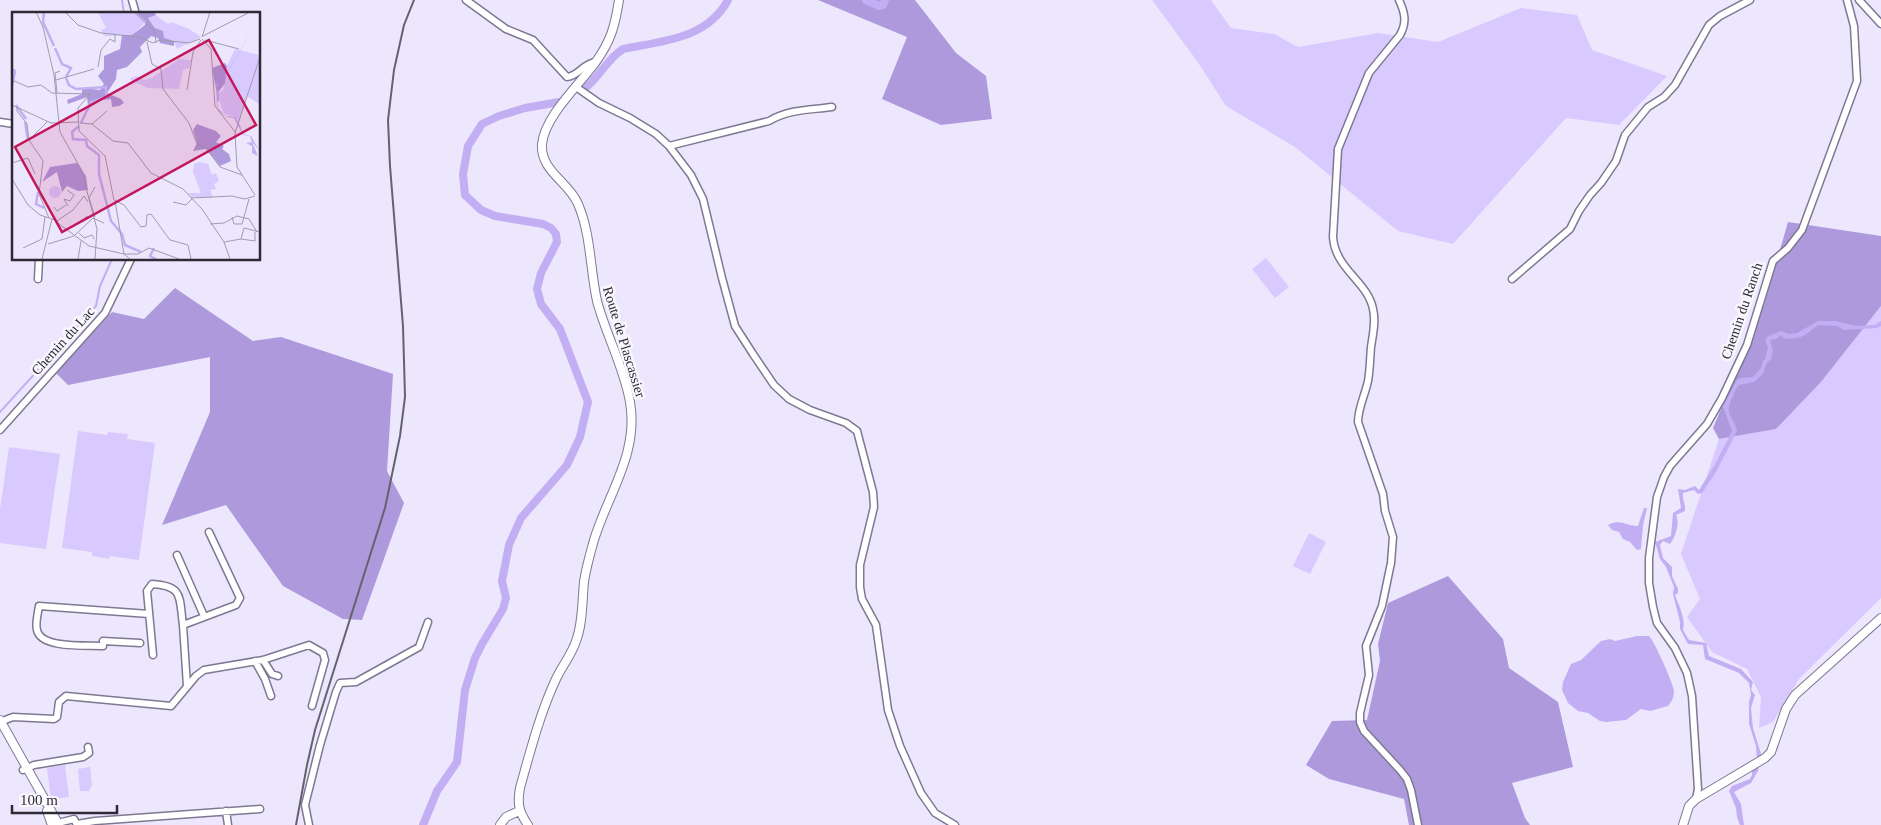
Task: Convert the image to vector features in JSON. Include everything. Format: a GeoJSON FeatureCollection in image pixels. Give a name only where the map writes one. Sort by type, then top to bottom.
{"type":"FeatureCollection","features":[{"type":"Feature","properties":{"kind":"street"},"geometry":{"type":"LineString","coordinates":[[466,0],[506,29],[532,40],[567,77],[574,77],[589,62],[596,62]]}},
{"type":"Feature","properties":{"kind":"street","name":"Route de Plascassier"},"geometry":{"type":"LineString","coordinates":[[519,811],[518,801],[527,763],[552,688],[576,642],[581,620],[584,580],[594,541],[621,473],[631,436],[630,403],[598,304],[592,279],[584,218],[577,202],[548,168],[542,153],[547,126],[596,62],[615,25],[619,0]]}},
{"type":"Feature","properties":{"kind":"street"},"geometry":{"type":"LineString","coordinates":[[1399,0],[1405,12],[1404,28],[1369,73],[1338,149],[1333,247],[1338,257],[1370,300],[1374,309],[1374,335],[1368,381],[1358,415],[1358,422],[1377,477],[1394,537],[1382,606],[1366,646],[1369,675],[1360,713],[1360,722],[1364,731],[1407,780],[1413,798],[1418,825]]}},
{"type":"Feature","properties":{"kind":"street"},"geometry":{"type":"LineString","coordinates":[[1512,279],[1570,229],[1579,211],[1616,161],[1625,134],[1648,108],[1664,97],[1675,85],[1709,25],[1720,16],[1750,0]]}},
{"type":"Feature","properties":{"kind":"street","name":"Chemin du Ranch"},"geometry":{"type":"LineString","coordinates":[[1696,798],[1698,789],[1692,696],[1686,674],[1675,648],[1657,623],[1649,583],[1649,558],[1657,497],[1664,476],[1670,466],[1707,424],[1722,398],[1747,345],[1772,261],[1788,248],[1802,230],[1857,81],[1854,26],[1847,0]]}},
{"type":"Feature","properties":{"kind":"street"},"geometry":{"type":"LineString","coordinates":[[1859,0],[1881,24]]}},
{"type":"Feature","properties":{"kind":"street"},"geometry":{"type":"LineString","coordinates":[[576,88],[599,103],[630,118],[656,134],[669,146],[691,175],[703,199],[736,326],[752,354],[774,385],[789,399],[810,410],[846,423],[857,431],[873,492],[874,507],[860,565],[860,587],[862,599],[876,625],[888,710],[900,746],[921,793],[935,813],[954,825]]}},
{"type":"Feature","properties":{"kind":"street"},"geometry":{"type":"LineString","coordinates":[[669,146],[770,121],[797,110],[832,107]]}},
{"type":"Feature","properties":{"kind":"street"},"geometry":{"type":"LineString","coordinates":[[38,279],[40,260]]}},
{"type":"Feature","properties":{"kind":"street","name":"Chemin du Lac"},"geometry":{"type":"LineString","coordinates":[[0,430],[105,313],[131,260]]}},
{"type":"Feature","properties":{"kind":"street"},"geometry":{"type":"LineString","coordinates":[[183,625],[236,605],[240,598],[209,532]]}},
{"type":"Feature","properties":{"kind":"street"},"geometry":{"type":"LineString","coordinates":[[177,556],[204,616]]}},
{"type":"Feature","properties":{"kind":"street"},"geometry":{"type":"LineString","coordinates":[[153,654],[147,591],[152,584],[167,585],[175,589],[180,597],[187,686]]}},
{"type":"Feature","properties":{"kind":"street"},"geometry":{"type":"LineString","coordinates":[[140,643],[103,640],[103,646],[50,643],[40,638],[36,629],[39,606],[149,614]]}},
{"type":"Feature","properties":{"kind":"street"},"geometry":{"type":"LineString","coordinates":[[1683,825],[1689,806],[1696,798],[1762,760],[1771,752],[1786,710],[1795,695],[1881,618]]}},
{"type":"Feature","properties":{"kind":"street"},"geometry":{"type":"LineString","coordinates":[[309,825],[305,805],[320,745],[340,683],[356,682],[419,647],[428,622]]}},
{"type":"Feature","properties":{"kind":"street"},"geometry":{"type":"LineString","coordinates":[[260,809],[77,825],[74,819],[56,824],[51,820],[26,769],[0,723],[13,717],[54,720],[58,713],[59,702],[66,696],[171,706],[196,676],[204,670],[263,660],[309,645],[323,652],[325,660],[312,706]]}},
{"type":"Feature","properties":{"kind":"street"},"geometry":{"type":"LineString","coordinates":[[263,660],[272,674],[278,676]]}},
{"type":"Feature","properties":{"kind":"street"},"geometry":{"type":"LineString","coordinates":[[255,661],[265,679],[271,696]]}},
{"type":"Feature","properties":{"kind":"street"},"geometry":{"type":"LineString","coordinates":[[26,769],[34,765],[83,757],[89,753],[88,747]]}},
{"type":"Feature","properties":{"kind":"street"},"geometry":{"type":"LineString","coordinates":[[226,811],[228,825]]}},
{"type":"Feature","properties":{"kind":"street"},"geometry":{"type":"LineString","coordinates":[[500,825],[506,818],[519,811],[528,825]]}},
{"type":"Feature","properties":{"kind":"shaded area"},"geometry":{"type":"Polygon","coordinates":[[[818,0],[915,0],[956,53],[986,76],[992,119],[941,125],[882,99],[907,37],[818,0]]]}},
{"type":"Feature","properties":{"kind":"shaded area"},"geometry":{"type":"Polygon","coordinates":[[[1152,0],[1211,0],[1231,28],[1274,34],[1298,47],[1378,33],[1438,42],[1521,8],[1577,15],[1592,50],[1667,76],[1619,125],[1566,118],[1453,244],[1398,231],[1295,147],[1226,106],[1197,61],[1152,0]]]}},
{"type":"Feature","properties":{"kind":"shaded area"},"geometry":{"type":"Polygon","coordinates":[[[1788,222],[1881,236],[1881,306],[1821,382],[1776,429],[1719,439],[1713,428],[1764,305],[1788,222]]]}},
{"type":"Feature","properties":{"kind":"shaded area"},"geometry":{"type":"Polygon","coordinates":[[[1266,258],[1289,287],[1275,298],[1252,269],[1266,258]]]}},
{"type":"Feature","properties":{"kind":"shaded area"},"geometry":{"type":"Polygon","coordinates":[[[175,288],[253,341],[281,337],[393,374],[387,471],[404,503],[362,620],[343,619],[283,586],[226,505],[162,525],[210,412],[210,357],[68,385],[56,373],[112,312],[144,319],[175,288]]]}},
{"type":"Feature","properties":{"kind":"shaded area"},"geometry":{"type":"Polygon","coordinates":[[[1881,306],[1881,598],[1799,679],[1773,722],[1759,728],[1761,697],[1747,669],[1712,652],[1687,617],[1700,599],[1681,554],[1719,439],[1776,429],[1821,382],[1881,306]]]}},
{"type":"Feature","properties":{"kind":"shaded area"},"geometry":{"type":"Polygon","coordinates":[[[1818,321],[1836,321],[1856,326],[1875,325],[1881,321],[1881,326],[1877,328],[1844,330],[1837,326],[1818,325],[1809,333],[1800,337],[1785,339],[1781,335],[1776,339],[1770,340],[1773,351],[1763,374],[1754,382],[1739,385],[1730,402],[1729,411],[1737,431],[1716,472],[1702,493],[1698,494],[1694,490],[1683,493],[1685,511],[1676,515],[1677,529],[1674,537],[1670,544],[1663,541],[1660,545],[1663,558],[1672,567],[1672,576],[1678,589],[1678,593],[1675,595],[1683,617],[1683,630],[1689,640],[1706,643],[1709,656],[1741,669],[1753,682],[1751,690],[1755,695],[1751,708],[1753,728],[1762,757],[1758,771],[1751,783],[1734,792],[1741,804],[1744,825],[1740,825],[1729,791],[1732,786],[1750,779],[1752,769],[1757,760],[1756,746],[1749,724],[1749,702],[1751,695],[1749,683],[1739,673],[1705,659],[1703,645],[1688,644],[1680,629],[1673,594],[1674,587],[1666,567],[1660,559],[1655,542],[1671,536],[1673,513],[1681,508],[1678,489],[1685,490],[1695,486],[1699,490],[1714,466],[1732,431],[1723,406],[1737,380],[1753,377],[1761,368],[1768,348],[1765,340],[1768,336],[1781,331],[1789,334],[1797,333],[1818,321]]]}},
{"type":"Feature","properties":{"kind":"shaded area"},"geometry":{"type":"Polygon","coordinates":[[[78,431],[107,435],[108,432],[128,434],[127,439],[155,443],[139,560],[110,556],[109,559],[92,556],[92,552],[62,548],[78,431]]]}},
{"type":"Feature","properties":{"kind":"shaded area"},"geometry":{"type":"Polygon","coordinates":[[[9,447],[60,454],[46,549],[0,543],[0,509],[9,447]]]}},
{"type":"Feature","properties":{"kind":"shaded area"},"geometry":{"type":"Polygon","coordinates":[[[1644,508],[1647,508],[1641,549],[1637,550],[1630,542],[1623,539],[1619,532],[1612,530],[1608,525],[1619,522],[1638,526],[1644,508]]]}},
{"type":"Feature","properties":{"kind":"shaded area"},"geometry":{"type":"Polygon","coordinates":[[[1309,533],[1326,542],[1310,574],[1293,566],[1309,533]]]}},
{"type":"Feature","properties":{"kind":"shaded area"},"geometry":{"type":"Polygon","coordinates":[[[1448,576],[1503,639],[1509,668],[1558,702],[1573,767],[1512,783],[1525,818],[1530,825],[1409,825],[1404,799],[1329,779],[1306,765],[1332,721],[1367,720],[1380,661],[1378,644],[1388,603],[1448,576]]]}},
{"type":"Feature","properties":{"kind":"shaded area"},"geometry":{"type":"Polygon","coordinates":[[[1637,636],[1649,636],[1671,680],[1674,695],[1668,706],[1650,711],[1641,709],[1626,720],[1606,722],[1600,721],[1588,713],[1578,711],[1568,703],[1562,690],[1563,682],[1571,664],[1581,660],[1601,641],[1610,639],[1615,641],[1637,636]]]}},
{"type":"Feature","properties":{"kind":"shaded area"},"geometry":{"type":"Polygon","coordinates":[[[65,765],[69,797],[51,799],[47,768],[65,765]]]}},
{"type":"Feature","properties":{"kind":"shaded area"},"geometry":{"type":"Polygon","coordinates":[[[90,767],[92,785],[89,791],[80,791],[78,769],[90,767]]]}},
{"type":"Feature","properties":{"kind":"waterway"},"geometry":{"type":"LineString","coordinates":[[122,0],[124,12]]}},
{"type":"Feature","properties":{"kind":"waterway"},"geometry":{"type":"LineString","coordinates":[[584,89],[612,58],[623,49],[668,40],[696,31],[719,13],[728,0]]}},
{"type":"Feature","properties":{"kind":"waterway"},"geometry":{"type":"LineString","coordinates":[[866,0],[879,6],[883,5],[885,0]]}},
{"type":"Feature","properties":{"kind":"waterway"},"geometry":{"type":"LineString","coordinates":[[423,825],[437,791],[457,762],[465,690],[475,658],[503,609],[506,598],[502,581],[509,545],[521,518],[567,465],[580,437],[588,402],[560,329],[541,304],[537,289],[541,273],[557,242],[556,234],[551,228],[543,224],[495,216],[481,210],[465,195],[463,174],[468,146],[482,124],[499,116],[525,108],[559,102]]}},
{"type":"Feature","properties":{"kind":"waterway"},"geometry":{"type":"LineString","coordinates":[[0,412],[96,306],[100,286],[112,260]]}},
{"type":"Feature","properties":{"kind":"railway"},"geometry":{"type":"LineString","coordinates":[[296,825],[315,730],[385,508],[400,436],[405,397],[403,326],[388,120],[394,70],[404,25],[414,0]]}}]}
